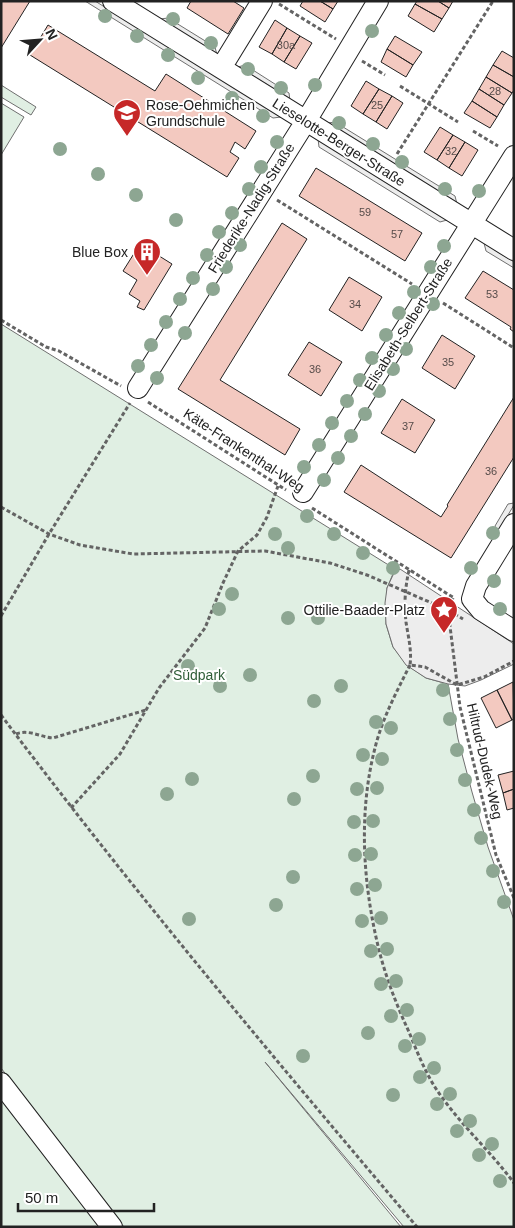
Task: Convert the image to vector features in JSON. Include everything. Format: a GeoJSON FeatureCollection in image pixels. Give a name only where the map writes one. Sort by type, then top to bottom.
{"type":"FeatureCollection","features":[{"type":"Feature","properties":{"kind":"street","name":"Lieselotte-Berger-Straße"},"geometry":{"type":"LineString","coordinates":[[113,1],[514,250]]}},
{"type":"Feature","properties":{"kind":"street"},"geometry":{"type":"LineString","coordinates":[[221,68],[262,1]]}},
{"type":"Feature","properties":{"kind":"street","name":"Friederike-Nadig-Straße"},"geometry":{"type":"LineString","coordinates":[[134,395],[306,121],[378,1]]}},
{"type":"Feature","properties":{"kind":"street","name":"Elisabeth-Selbert-Straße"},"geometry":{"type":"LineString","coordinates":[[300,497],[470,224],[510,153]]}},
{"type":"Feature","properties":{"kind":"street"},"geometry":{"type":"LineString","coordinates":[[514,524],[476,586],[463,599],[514,631]]}},
{"type":"Feature","properties":{"kind":"street"},"geometry":{"type":"LineString","coordinates":[[1,1083],[112,1227]]}},
{"type":"Feature","properties":{"kind":"path"},"geometry":{"type":"LineString","coordinates":[[275,1],[385,75]]}},
{"type":"Feature","properties":{"kind":"path"},"geometry":{"type":"LineString","coordinates":[[397,154],[493,1]]}},
{"type":"Feature","properties":{"kind":"path"},"geometry":{"type":"LineString","coordinates":[[400,86],[458,122]]}},
{"type":"Feature","properties":{"kind":"path"},"geometry":{"type":"LineString","coordinates":[[473,131],[510,153]]}},
{"type":"Feature","properties":{"kind":"path"},"geometry":{"type":"LineString","coordinates":[[262,190],[514,348]]}},
{"type":"Feature","properties":{"kind":"path","name":"Käte-Frankenthal-Weg"},"geometry":{"type":"LineString","coordinates":[[1,320],[134,395],[278,486],[300,497],[409,570],[463,599]]}},
{"type":"Feature","properties":{"kind":"path"},"geometry":{"type":"LineString","coordinates":[[1,616],[134,395]]}},
{"type":"Feature","properties":{"kind":"path"},"geometry":{"type":"LineString","coordinates":[[71,808],[120,754],[159,688],[205,628],[238,551],[257,535],[267,517],[278,486]]}},
{"type":"Feature","properties":{"kind":"path"},"geometry":{"type":"LineString","coordinates":[[1,507],[49,534],[80,546],[133,554],[265,551],[330,563],[367,574],[448,610],[470,624]]}},
{"type":"Feature","properties":{"kind":"path"},"geometry":{"type":"LineString","coordinates":[[409,570],[405,591],[406,622],[412,653],[410,664],[375,747],[367,792],[364,839],[368,889],[379,950],[399,1010],[421,1061],[440,1095],[463,1125],[489,1152],[514,1183]]}},
{"type":"Feature","properties":{"kind":"path"},"geometry":{"type":"LineString","coordinates":[[448,610],[463,599]]}},
{"type":"Feature","properties":{"kind":"path"},"geometry":{"type":"LineString","coordinates":[[448,610],[457,684]]}},
{"type":"Feature","properties":{"kind":"path"},"geometry":{"type":"LineString","coordinates":[[410,664],[425,667],[457,684],[484,677],[514,660]]}},
{"type":"Feature","properties":{"kind":"path","name":"Hiltrud-Dudek-Weg"},"geometry":{"type":"LineString","coordinates":[[457,684],[460,708],[496,855],[514,898]]}},
{"type":"Feature","properties":{"kind":"path"},"geometry":{"type":"LineString","coordinates":[[16,734],[23,732],[53,738],[146,710]]}},
{"type":"Feature","properties":{"kind":"path"},"geometry":{"type":"LineString","coordinates":[[1,715],[71,808],[174,937],[417,1227]]}},
{"type":"Feature","properties":{"kind":"green space"},"geometry":{"type":"Polygon","coordinates":[[[1,85],[36,107],[31,115],[1,97],[1,85]]]}},
{"type":"Feature","properties":{"kind":"green space"},"geometry":{"type":"Polygon","coordinates":[[[1,103],[24,117],[1,155],[1,103]]]}},
{"type":"Feature","properties":{"kind":"green space","name":"Südpark"},"geometry":{"type":"Polygon","coordinates":[[[1,324],[395,569],[387,588],[386,624],[393,647],[407,665],[426,678],[448,684],[458,739],[472,792],[488,847],[514,920],[514,1227],[404,1227],[265,1062],[401,1227],[124,1227],[1,1068],[1,324]]]}},
{"type":"Feature","properties":{"kind":"green space"},"geometry":{"type":"Polygon","coordinates":[[[1,1096],[102,1227],[1,1227],[1,1096]]]}},
{"type":"Feature","properties":{"kind":"shaded area"},"geometry":{"type":"Polygon","coordinates":[[[85,1],[95,1],[281,117],[273,118],[85,1]]]}},
{"type":"Feature","properties":{"kind":"shaded area"},"geometry":{"type":"Polygon","coordinates":[[[168,18],[215,47],[217,55],[160,19],[168,18]]]}},
{"type":"Feature","properties":{"kind":"shaded area"},"geometry":{"type":"Polygon","coordinates":[[[245,65],[289,93],[290,101],[238,67],[245,65]]]}},
{"type":"Feature","properties":{"kind":"shaded area"},"geometry":{"type":"Polygon","coordinates":[[[335,122],[455,196],[457,204],[328,123],[335,122]]]}},
{"type":"Feature","properties":{"kind":"shaded area"},"geometry":{"type":"Polygon","coordinates":[[[318,139],[447,220],[440,222],[319,147],[318,139]]]}},
{"type":"Feature","properties":{"kind":"shaded area"},"geometry":{"type":"Polygon","coordinates":[[[484,243],[514,262],[514,268],[486,251],[484,243]]]}},
{"type":"Feature","properties":{"kind":"shaded area"},"geometry":{"type":"Polygon","coordinates":[[[514,503],[497,533],[495,526],[508,504],[514,503]]]}},
{"type":"Feature","properties":{"kind":"shaded area","name":"Ottilie-Baader-Platz"},"geometry":{"type":"Polygon","coordinates":[[[400,569],[514,644],[514,664],[465,686],[426,678],[406,665],[393,647],[386,624],[385,603],[387,588],[393,575],[400,569]]]}},
{"type":"Feature","properties":{"kind":"building"},"geometry":{"type":"Polygon","coordinates":[[[1,1],[30,1],[1,48],[1,1]]]}},
{"type":"Feature","properties":{"kind":"building"},"geometry":{"type":"Polygon","coordinates":[[[191,1],[233,1],[244,8],[228,34],[187,8],[191,1]]]}},
{"type":"Feature","properties":{"kind":"building"},"geometry":{"type":"Polygon","coordinates":[[[303,1],[320,1],[333,9],[325,22],[300,6],[303,1]]]}},
{"type":"Feature","properties":{"kind":"building"},"geometry":{"type":"Polygon","coordinates":[[[320,1],[338,1],[333,9],[320,1]]]}},
{"type":"Feature","properties":{"kind":"building"},"geometry":{"type":"Polygon","coordinates":[[[417,1],[438,1],[449,8],[442,19],[415,4],[417,1]]]}},
{"type":"Feature","properties":{"kind":"building"},"geometry":{"type":"Polygon","coordinates":[[[438,1],[453,1],[449,8],[438,1]]]}},
{"type":"Feature","properties":{"kind":"building"},"geometry":{"type":"Polygon","coordinates":[[[415,4],[442,19],[434,32],[408,16],[415,4]]]}},
{"type":"Feature","properties":{"kind":"building"},"geometry":{"type":"Polygon","coordinates":[[[275,20],[287,28],[272,54],[259,47],[275,20]]]}},
{"type":"Feature","properties":{"kind":"building"},"geometry":{"type":"Polygon","coordinates":[[[48,25],[155,91],[166,74],[256,131],[245,149],[235,142],[230,152],[239,158],[227,177],[30,55],[48,25]]]}},
{"type":"Feature","properties":{"kind":"building"},"geometry":{"type":"Polygon","coordinates":[[[287,28],[300,36],[284,62],[272,54],[287,28]]]}},
{"type":"Feature","properties":{"kind":"building"},"geometry":{"type":"Polygon","coordinates":[[[300,36],[312,43],[296,69],[284,62],[300,36]]]}},
{"type":"Feature","properties":{"kind":"building"},"geometry":{"type":"Polygon","coordinates":[[[395,36],[422,52],[413,65],[387,49],[395,36]]]}},
{"type":"Feature","properties":{"kind":"building"},"geometry":{"type":"Polygon","coordinates":[[[387,49],[413,65],[406,77],[381,62],[387,49]]]}},
{"type":"Feature","properties":{"kind":"building"},"geometry":{"type":"Polygon","coordinates":[[[502,51],[514,58],[514,77],[493,65],[502,51]]]}},
{"type":"Feature","properties":{"kind":"building"},"geometry":{"type":"Polygon","coordinates":[[[493,65],[514,77],[514,90],[512,93],[486,77],[493,65]]]}},
{"type":"Feature","properties":{"kind":"building"},"geometry":{"type":"Polygon","coordinates":[[[486,77],[512,93],[504,105],[479,89],[486,77]]]}},
{"type":"Feature","properties":{"kind":"building"},"geometry":{"type":"Polygon","coordinates":[[[366,81],[379,89],[363,114],[351,106],[366,81]]]}},
{"type":"Feature","properties":{"kind":"building"},"geometry":{"type":"Polygon","coordinates":[[[379,89],[392,96],[376,122],[363,114],[379,89]]]}},
{"type":"Feature","properties":{"kind":"building"},"geometry":{"type":"Polygon","coordinates":[[[479,89],[504,105],[497,117],[472,101],[479,89]]]}},
{"type":"Feature","properties":{"kind":"building"},"geometry":{"type":"Polygon","coordinates":[[[392,96],[403,103],[387,129],[376,122],[392,96]]]}},
{"type":"Feature","properties":{"kind":"building"},"geometry":{"type":"Polygon","coordinates":[[[472,101],[497,117],[490,128],[464,113],[472,101]]]}},
{"type":"Feature","properties":{"kind":"building"},"geometry":{"type":"Polygon","coordinates":[[[440,127],[453,135],[437,160],[424,152],[440,127]]]}},
{"type":"Feature","properties":{"kind":"building"},"geometry":{"type":"Polygon","coordinates":[[[453,135],[465,142],[449,168],[437,160],[453,135]]]}},
{"type":"Feature","properties":{"kind":"building"},"geometry":{"type":"Polygon","coordinates":[[[465,142],[478,150],[462,176],[449,168],[465,142]]]}},
{"type":"Feature","properties":{"kind":"building"},"geometry":{"type":"Polygon","coordinates":[[[316,168],[422,233],[405,261],[299,196],[316,168]]]}},
{"type":"Feature","properties":{"kind":"building"},"geometry":{"type":"Polygon","coordinates":[[[282,223],[307,239],[220,380],[300,429],[285,455],[178,389],[282,223]]]}},
{"type":"Feature","properties":{"kind":"building","name":"Blue Box"},"geometry":{"type":"Polygon","coordinates":[[[140,244],[172,264],[144,310],[137,307],[140,301],[129,294],[137,280],[123,271],[140,244]]]}},
{"type":"Feature","properties":{"kind":"building"},"geometry":{"type":"Polygon","coordinates":[[[483,271],[514,290],[514,332],[510,329],[511,327],[465,298],[483,271]]]}},
{"type":"Feature","properties":{"kind":"building"},"geometry":{"type":"Polygon","coordinates":[[[349,277],[382,297],[362,331],[329,310],[349,277]]]}},
{"type":"Feature","properties":{"kind":"building"},"geometry":{"type":"Polygon","coordinates":[[[442,335],[475,356],[455,389],[422,368],[442,335]]]}},
{"type":"Feature","properties":{"kind":"building"},"geometry":{"type":"Polygon","coordinates":[[[309,342],[342,362],[321,396],[288,375],[309,342]]]}},
{"type":"Feature","properties":{"kind":"building"},"geometry":{"type":"Polygon","coordinates":[[[514,397],[514,457],[451,558],[344,492],[361,465],[441,517],[514,397]]]}},
{"type":"Feature","properties":{"kind":"building"},"geometry":{"type":"Polygon","coordinates":[[[402,399],[435,420],[415,453],[381,433],[402,399]]]}},
{"type":"Feature","properties":{"kind":"building"},"geometry":{"type":"Polygon","coordinates":[[[513,682],[514,719],[512,720],[497,690],[513,682]]]}},
{"type":"Feature","properties":{"kind":"building"},"geometry":{"type":"Polygon","coordinates":[[[497,690],[512,720],[496,728],[481,698],[497,690]]]}},
{"type":"Feature","properties":{"kind":"building"},"geometry":{"type":"Polygon","coordinates":[[[514,771],[514,789],[503,793],[498,775],[514,771]]]}},
{"type":"Feature","properties":{"kind":"building"},"geometry":{"type":"Polygon","coordinates":[[[514,789],[514,808],[507,810],[503,793],[514,789]]]}},
{"type":"Feature","properties":{"kind":"place","name":"Rose-Oehmichen Grundschule"},"geometry":{"type":"Point","coordinates":[127,137]}},
{"type":"Feature","properties":{"kind":"place","name":"Blue Box"},"geometry":{"type":"Point","coordinates":[147,276]}},
{"type":"Feature","properties":{"kind":"place","name":"Ottilie-Baader-Platz"},"geometry":{"type":"Point","coordinates":[444,634]}}]}
